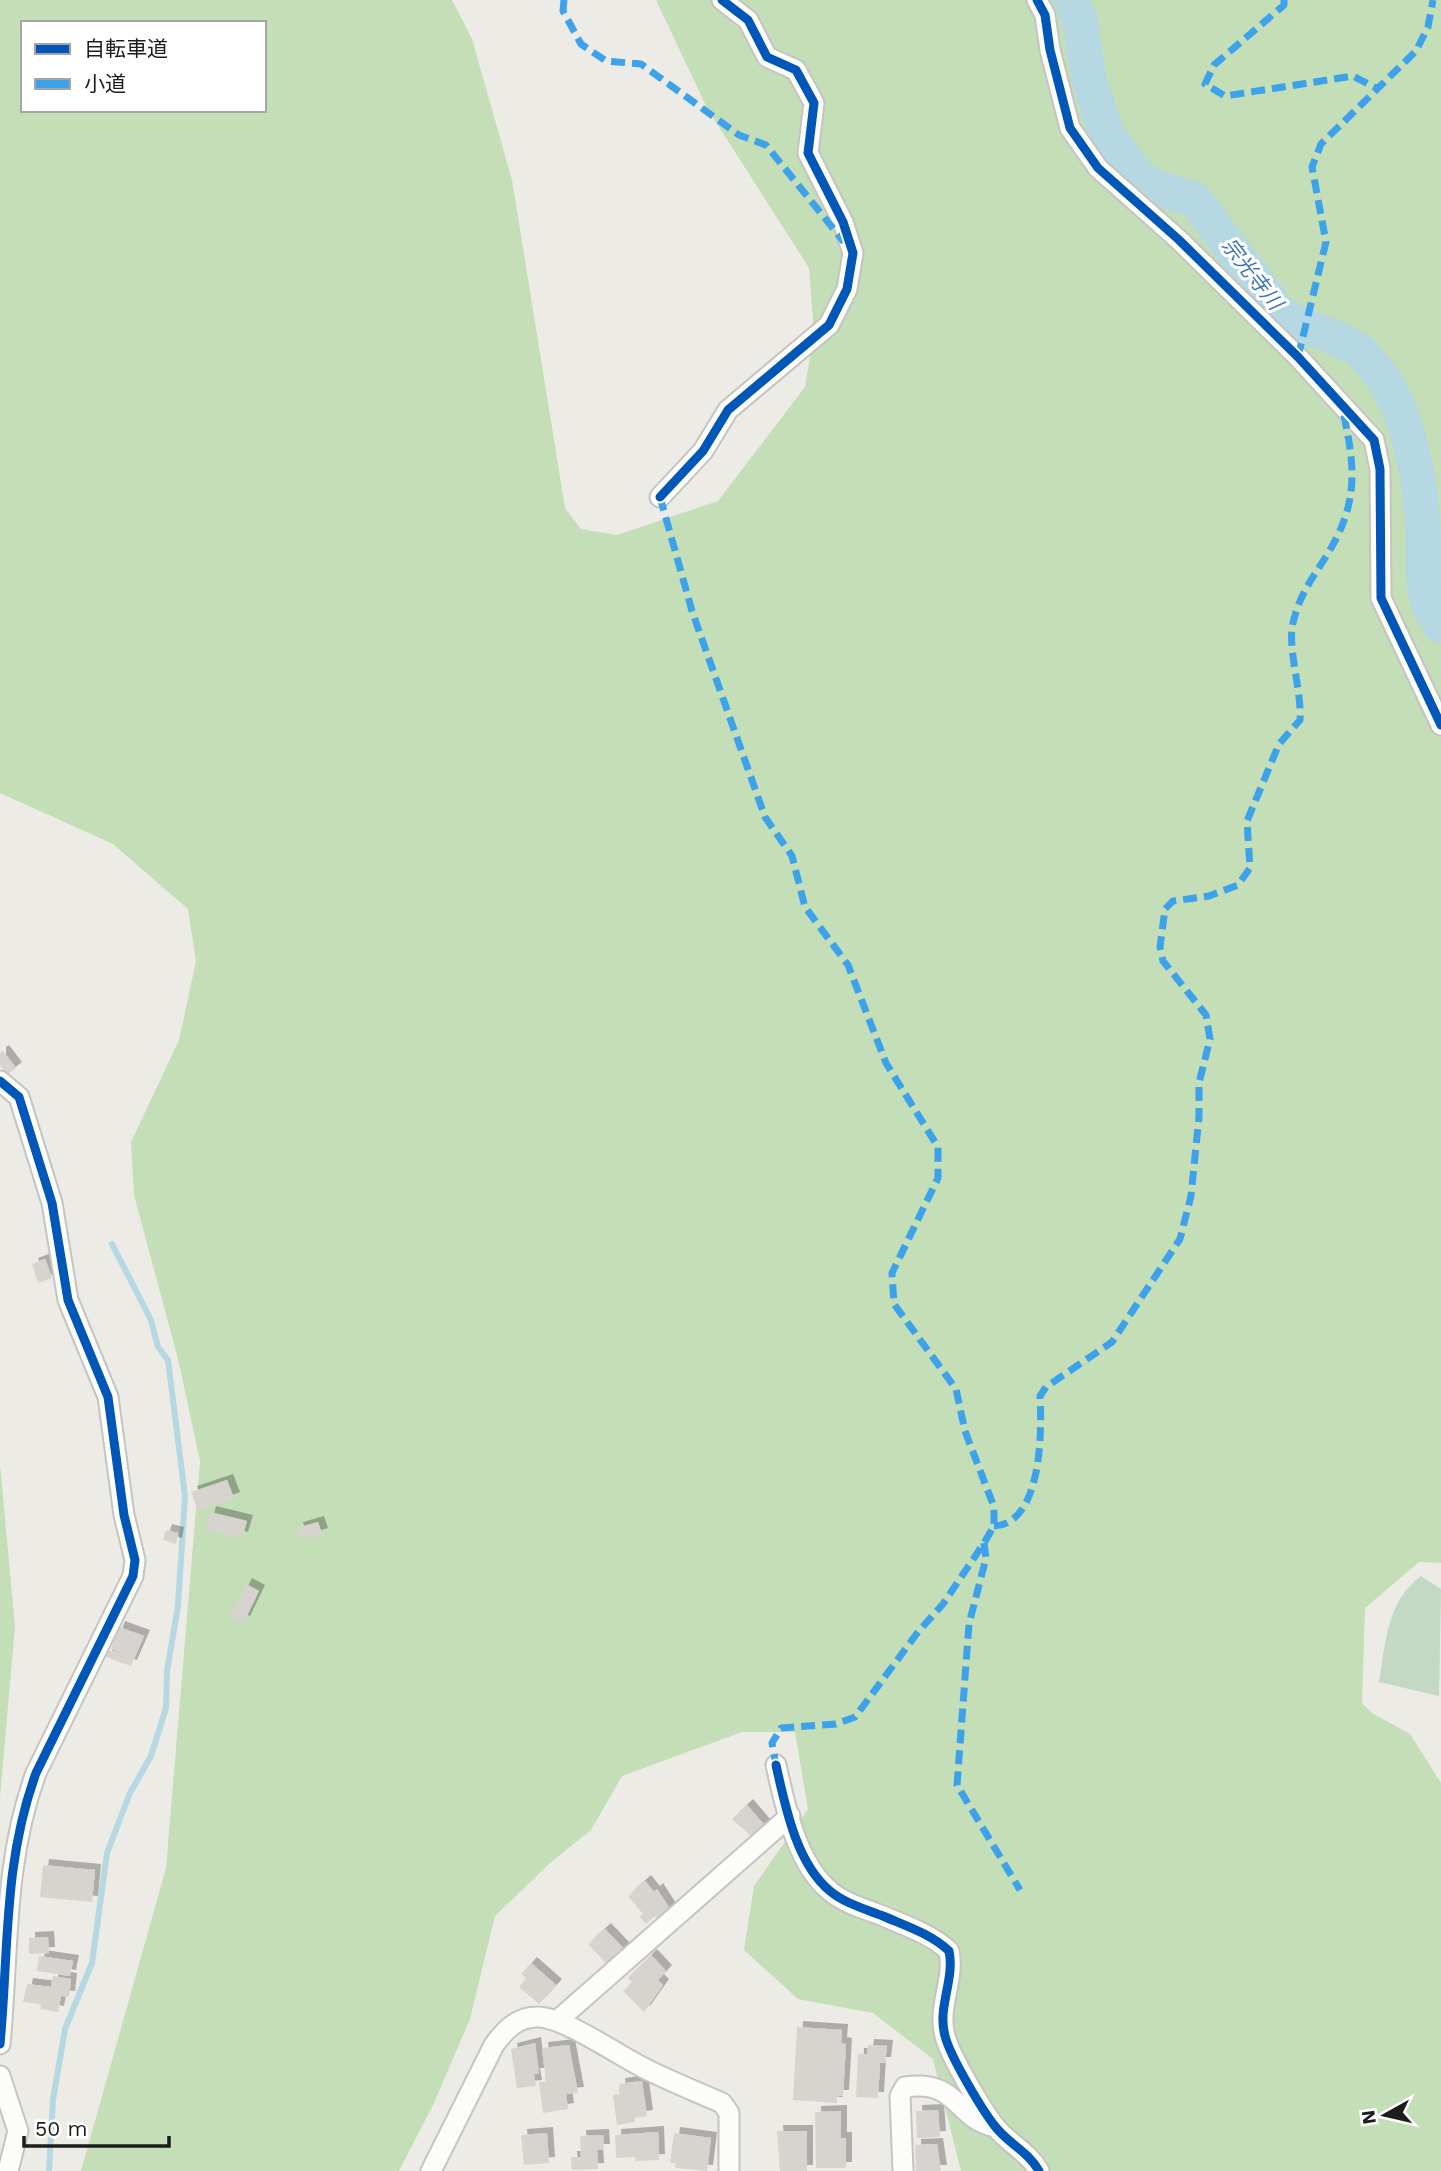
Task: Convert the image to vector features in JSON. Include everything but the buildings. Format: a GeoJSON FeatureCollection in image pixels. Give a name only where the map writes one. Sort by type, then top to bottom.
{"type":"FeatureCollection","features":[{"type":"Feature","properties":{"kind":"street"},"geometry":{"type":"LineString","coordinates":[[660,496],[702,450],[729,410],[829,325],[847,289],[853,253],[843,222],[808,153],[814,103],[796,70],[767,57],[748,20],[722,0]]}},
{"type":"Feature","properties":{"kind":"street"},"geometry":{"type":"LineString","coordinates":[[1037,0],[1045,15],[1050,50],[1070,128],[1098,169],[1178,239],[1298,357],[1374,440],[1380,469],[1381,598],[1441,725]]}},
{"type":"Feature","properties":{"kind":"street"},"geometry":{"type":"LineString","coordinates":[[0,1081],[19,1097],[52,1203],[68,1300],[108,1397],[124,1515],[135,1560],[133,1576],[36,1773],[24,1805],[14,1846],[10,1883],[0,2043]]}},
{"type":"Feature","properties":{"kind":"street"},"geometry":{"type":"LineString","coordinates":[[776,1765],[781,1795],[805,1860],[828,1890],[908,1926],[949,1951],[951,1960],[942,2010],[945,2038],[995,2127],[1017,2144],[1039,2171]]}},
{"type":"Feature","properties":{"kind":"street"},"geometry":{"type":"LineString","coordinates":[[557,2021],[790,1816]]}},
{"type":"Feature","properties":{"kind":"street"},"geometry":{"type":"LineString","coordinates":[[431,2171],[472,2084],[505,2030],[516,2023],[537,2017],[557,2021],[649,2071],[722,2103],[729,2113],[729,2171]]}},
{"type":"Feature","properties":{"kind":"street"},"geometry":{"type":"LineString","coordinates":[[0,2076],[18,2131],[8,2171]]}},
{"type":"Feature","properties":{"kind":"street"},"geometry":{"type":"LineString","coordinates":[[903,2171],[900,2096],[905,2087],[926,2084],[936,2087],[983,2125],[995,2127]]}},
{"type":"Feature","properties":{"kind":"green space"},"geometry":{"type":"Polygon","coordinates":[[[0,0],[452,0],[472,39],[512,180],[565,508],[581,529],[617,535],[718,501],[805,387],[814,332],[809,268],[707,108],[656,0],[1441,0],[1441,1563],[1419,1562],[1365,1608],[1362,1703],[1372,1713],[1410,1734],[1441,1783],[1441,2171],[961,2171],[933,2059],[873,2013],[798,1999],[744,1950],[754,1886],[808,1809],[795,1732],[742,1732],[622,1776],[591,1830],[550,1863],[495,1916],[470,2019],[434,2103],[399,2171],[81,2171],[166,1868],[200,1461],[178,1359],[134,1195],[131,1142],[179,1040],[196,961],[188,909],[113,844],[0,793],[0,0]]]}},
{"type":"Feature","properties":{"kind":"green space"},"geometry":{"type":"Polygon","coordinates":[[[0,1464],[15,1627],[0,1797],[0,1464]]]}},
{"type":"Feature","properties":{"kind":"green space"},"geometry":{"type":"Polygon","coordinates":[[[1421,1576],[1441,1589],[1439,1696],[1379,1682],[1386,1638],[1394,1611],[1409,1586],[1421,1576]]]}},
{"type":"Feature","properties":{"kind":"waterway","name":"宗光寺川"},"geometry":{"type":"LineString","coordinates":[[1071,0],[1080,21],[1089,80],[1106,132],[1133,171],[1154,187],[1195,200],[1281,314],[1354,347],[1378,371],[1390,390],[1400,412],[1414,459],[1423,529],[1425,591],[1433,614],[1441,626]]}},
{"type":"Feature","properties":{"kind":"waterway"},"geometry":{"type":"LineString","coordinates":[[49,2171],[53,2100],[65,2029],[92,1963],[107,1853],[130,1793],[151,1756],[166,1708],[167,1671],[178,1606],[185,1496],[168,1360],[158,1347],[151,1320],[112,1244]]}},
{"type":"Feature","properties":{"kind":"marked path"},"geometry":{"type":"LineString","coordinates":[[564,0],[563,11],[581,44],[606,61],[641,64],[739,135],[766,145],[844,242]]}},
{"type":"Feature","properties":{"kind":"marked path"},"geometry":{"type":"LineString","coordinates":[[1284,0],[1284,5],[1214,65],[1205,84],[1225,96],[1353,76],[1376,88]]}},
{"type":"Feature","properties":{"kind":"marked path"},"geometry":{"type":"LineString","coordinates":[[1298,357],[1326,242],[1312,167],[1321,144],[1416,51],[1428,27],[1433,0]]}},
{"type":"Feature","properties":{"kind":"marked path"},"geometry":{"type":"LineString","coordinates":[[994,1526],[1010,1521],[1022,1510],[1030,1493],[1039,1452],[1040,1396],[1046,1387],[1112,1342],[1180,1239],[1191,1196],[1199,1117],[1199,1083],[1210,1039],[1206,1015],[1163,961],[1160,947],[1165,909],[1173,901],[1209,896],[1238,885],[1250,868],[1247,821],[1279,744],[1300,720],[1292,645],[1293,623],[1306,588],[1337,537],[1349,505],[1352,475],[1343,411]]}},
{"type":"Feature","properties":{"kind":"marked path"},"geometry":{"type":"LineString","coordinates":[[660,497],[692,611],[765,817],[792,856],[805,907],[848,965],[886,1063],[938,1147],[938,1178],[892,1273],[894,1304],[956,1389],[965,1431],[994,1507],[994,1526],[984,1543],[943,1604],[918,1632],[855,1717],[836,1724],[781,1728],[772,1743],[776,1765]]}},
{"type":"Feature","properties":{"kind":"marked path"},"geometry":{"type":"LineString","coordinates":[[984,1543],[986,1558],[969,1624],[957,1785],[1020,1890]]}},
{"type":"Feature","properties":{"kind":"cycle path"},"geometry":{"type":"LineString","coordinates":[[660,497],[703,451],[728,410],[829,325],[847,289],[853,253],[843,222],[808,153],[814,103],[796,70],[767,57],[748,20],[722,0]]}},
{"type":"Feature","properties":{"kind":"cycle path"},"geometry":{"type":"LineString","coordinates":[[1037,0],[1045,15],[1050,50],[1070,128],[1098,168],[1178,239],[1298,357],[1374,440],[1380,469],[1381,598],[1441,725]]}},
{"type":"Feature","properties":{"kind":"cycle path"},"geometry":{"type":"LineString","coordinates":[[0,1081],[19,1097],[52,1203],[68,1300],[108,1397],[124,1515],[135,1560],[133,1576],[36,1773],[25,1807],[12,1874],[0,2044]]}},
{"type":"Feature","properties":{"kind":"cycle path"},"geometry":{"type":"LineString","coordinates":[[776,1765],[783,1798],[800,1849],[818,1879],[842,1899],[918,1931],[949,1951],[950,1972],[943,2015],[948,2045],[966,2082],[994,2125],[1039,2171]]}}]}
